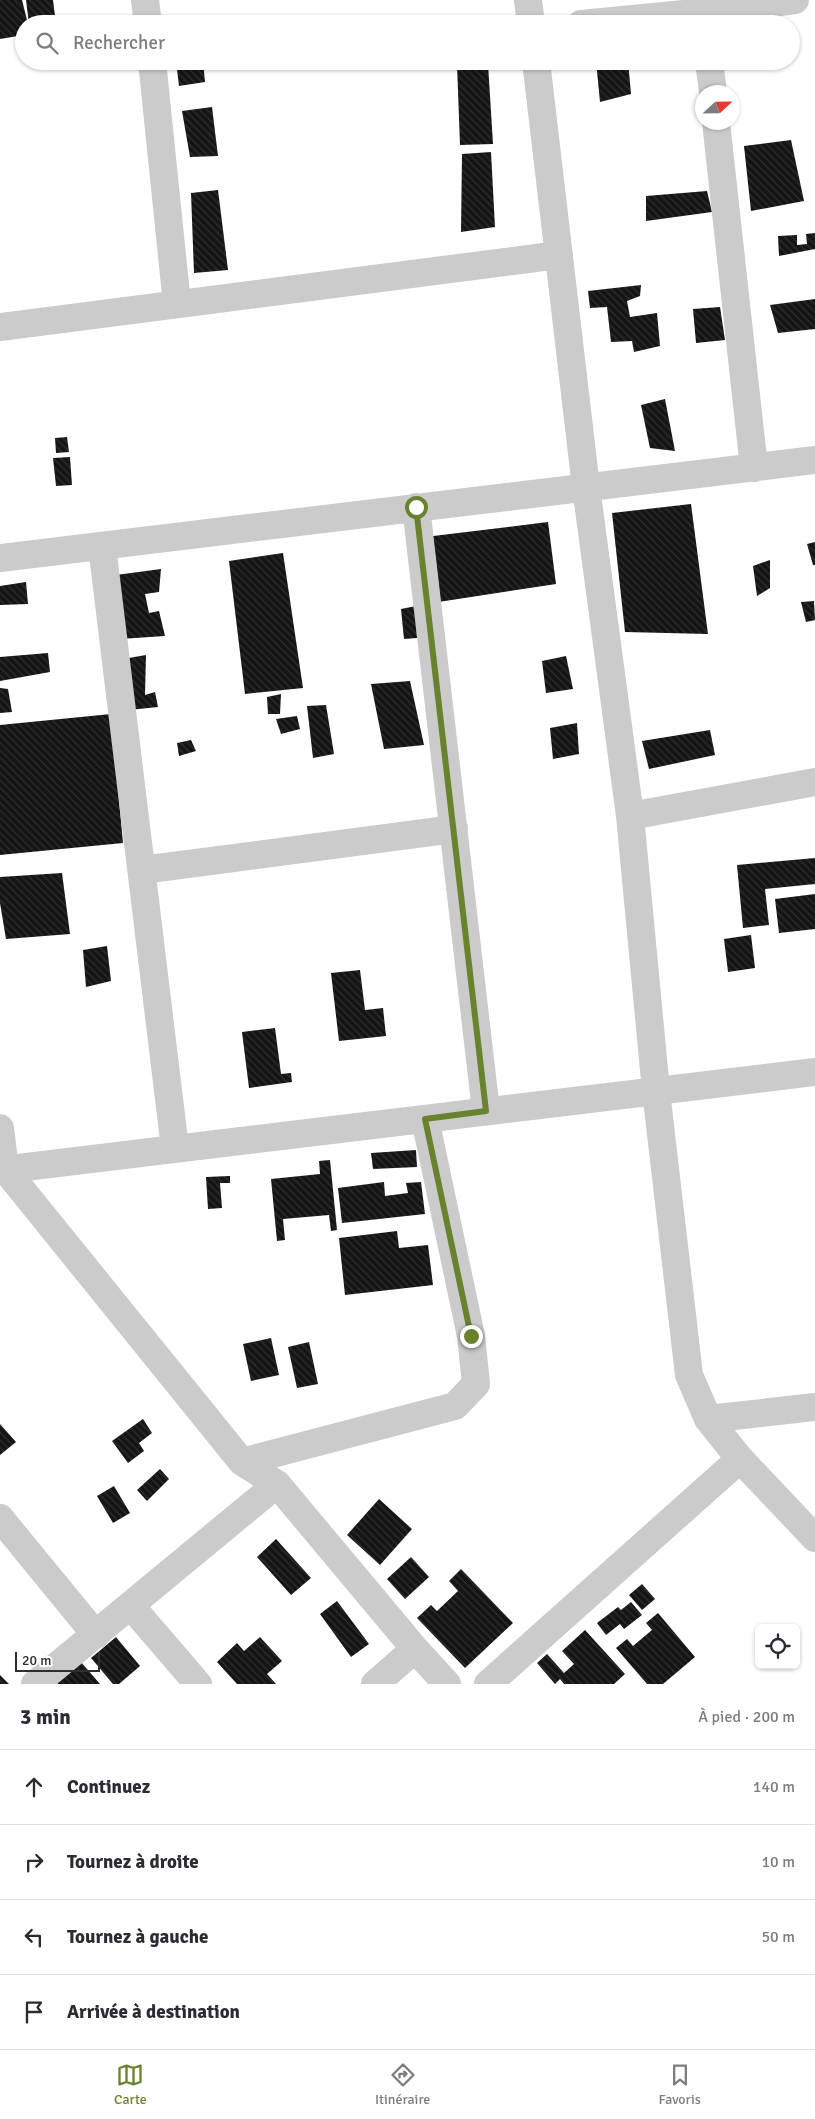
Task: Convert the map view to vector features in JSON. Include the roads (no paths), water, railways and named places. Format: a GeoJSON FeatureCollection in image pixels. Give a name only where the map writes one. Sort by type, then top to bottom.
{"type":"FeatureCollection","features":[{"type":"Feature","properties":{"kind":"street"},"geometry":{"type":"LineString","coordinates":[[145,0],[147,15]]}},
{"type":"Feature","properties":{"kind":"street"},"geometry":{"type":"LineString","coordinates":[[528,0],[530,15]]}},
{"type":"Feature","properties":{"kind":"street"},"geometry":{"type":"LineString","coordinates":[[673,15],[795,0]]}},
{"type":"Feature","properties":{"kind":"street"},"geometry":{"type":"LineString","coordinates":[[153,70],[177,304]]}},
{"type":"Feature","properties":{"kind":"street"},"geometry":{"type":"LineString","coordinates":[[537,70],[586,487],[630,816],[656,1091],[689,1375],[708,1419],[740,1459],[809,1526]]}},
{"type":"Feature","properties":{"kind":"street"},"geometry":{"type":"LineString","coordinates":[[710,70],[711,85]]}},
{"type":"Feature","properties":{"kind":"street"},"geometry":{"type":"LineString","coordinates":[[717,130],[754,468]]}},
{"type":"Feature","properties":{"kind":"street"},"geometry":{"type":"LineString","coordinates":[[0,327],[559,255]]}},
{"type":"Feature","properties":{"kind":"street"},"geometry":{"type":"LineString","coordinates":[[0,558],[815,460]]}},
{"type":"Feature","properties":{"kind":"street"},"geometry":{"type":"LineString","coordinates":[[416,507],[486,1111]]}},
{"type":"Feature","properties":{"kind":"street"},"geometry":{"type":"LineString","coordinates":[[102,546],[176,1148]]}},
{"type":"Feature","properties":{"kind":"street"},"geometry":{"type":"LineString","coordinates":[[630,816],[815,782]]}},
{"type":"Feature","properties":{"kind":"street"},"geometry":{"type":"LineString","coordinates":[[142,870],[454,829]]}},
{"type":"Feature","properties":{"kind":"street"},"geometry":{"type":"LineString","coordinates":[[2,1169],[815,1072]]}},
{"type":"Feature","properties":{"kind":"street"},"geometry":{"type":"LineString","coordinates":[[242,1462],[455,1406],[476,1384],[471,1336],[425,1119]]}},
{"type":"Feature","properties":{"kind":"street"},"geometry":{"type":"LineString","coordinates":[[0,1128],[2,1169],[242,1462],[277,1484],[415,1649],[447,1684]]}},
{"type":"Feature","properties":{"kind":"street"},"geometry":{"type":"LineString","coordinates":[[708,1419],[815,1407]]}},
{"type":"Feature","properties":{"kind":"street"},"geometry":{"type":"LineString","coordinates":[[488,1684],[740,1459]]}},
{"type":"Feature","properties":{"kind":"street"},"geometry":{"type":"LineString","coordinates":[[36,1684],[277,1484]]}},
{"type":"Feature","properties":{"kind":"street"},"geometry":{"type":"LineString","coordinates":[[2,1526],[96,1635]]}},
{"type":"Feature","properties":{"kind":"street"},"geometry":{"type":"LineString","coordinates":[[131,1606],[198,1684]]}},
{"type":"Feature","properties":{"kind":"street"},"geometry":{"type":"LineString","coordinates":[[375,1684],[415,1649]]}}]}
